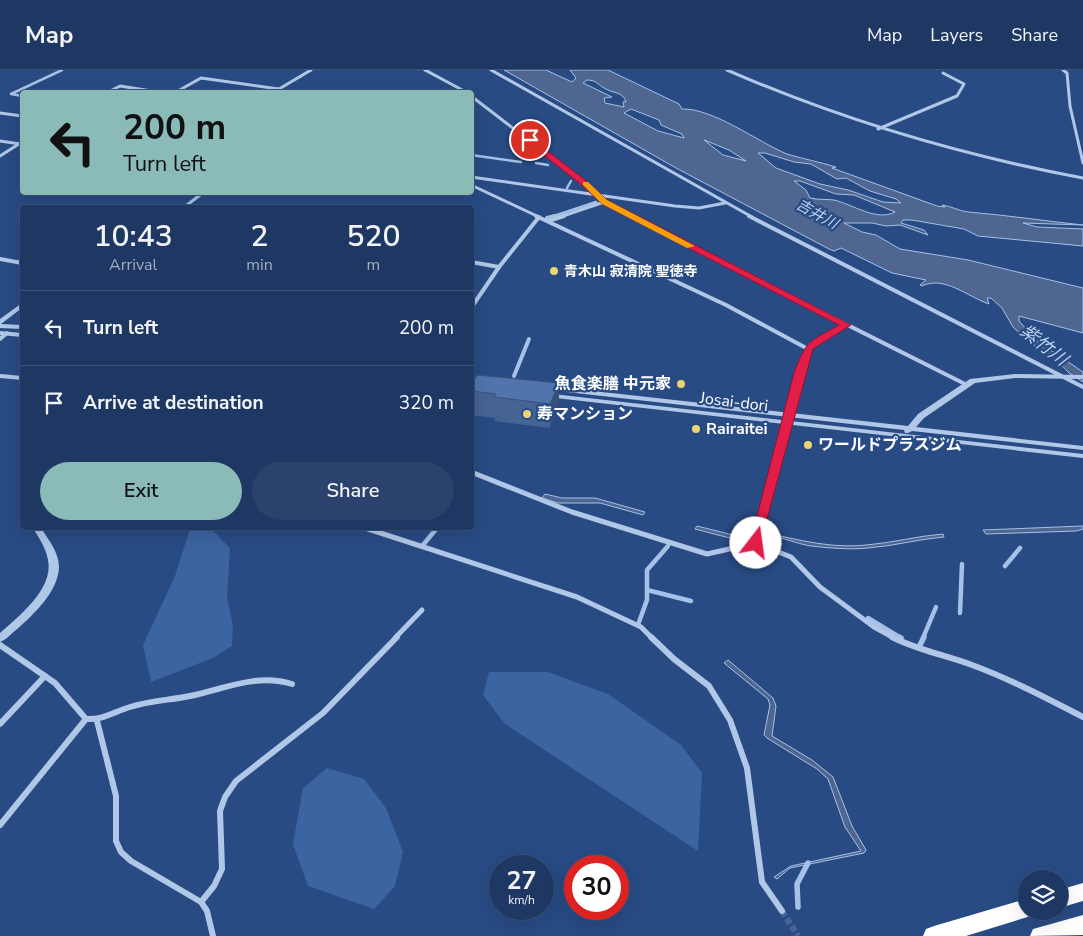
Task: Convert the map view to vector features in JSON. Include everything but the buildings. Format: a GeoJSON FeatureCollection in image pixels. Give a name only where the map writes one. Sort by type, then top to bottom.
{"type":"FeatureCollection","features":[{"type":"Feature","properties":{"kind":"highway"},"geometry":{"type":"LineString","coordinates":[[1068,896],[1083,892]]}},
{"type":"Feature","properties":{"kind":"highway"},"geometry":{"type":"LineString","coordinates":[[934,936],[1018,910]]}},
{"type":"Feature","properties":{"kind":"highway"},"geometry":{"type":"LineString","coordinates":[[1041,936],[1083,925]]}},
{"type":"Feature","properties":{"kind":"street"},"geometry":{"type":"LineString","coordinates":[[180,90],[201,78],[279,90],[310,70]]}},
{"type":"Feature","properties":{"kind":"street"},"geometry":{"type":"LineString","coordinates":[[425,70],[462,90]]}},
{"type":"Feature","properties":{"kind":"street"},"geometry":{"type":"LineString","coordinates":[[491,70],[725,203],[1064,376],[1083,388]]}},
{"type":"Feature","properties":{"kind":"street"},"geometry":{"type":"LineString","coordinates":[[727,70],[769,89],[877,129],[954,152],[1083,178]]}},
{"type":"Feature","properties":{"kind":"street"},"geometry":{"type":"LineString","coordinates":[[1063,70],[1067,73],[1070,106],[1083,163]]}},
{"type":"Feature","properties":{"kind":"street"},"geometry":{"type":"LineString","coordinates":[[877,129],[957,96],[964,84],[943,74]]}},
{"type":"Feature","properties":{"kind":"street"},"geometry":{"type":"LineString","coordinates":[[112,90],[120,86],[145,90]]}},
{"type":"Feature","properties":{"kind":"street"},"geometry":{"type":"LineString","coordinates":[[474,98],[604,202],[967,385]]}},
{"type":"Feature","properties":{"kind":"street"},"geometry":{"type":"LineString","coordinates":[[0,113],[20,116]]}},
{"type":"Feature","properties":{"kind":"street"},"geometry":{"type":"LineString","coordinates":[[0,140],[20,143]]}},
{"type":"Feature","properties":{"kind":"street"},"geometry":{"type":"LineString","coordinates":[[0,156],[20,144]]}},
{"type":"Feature","properties":{"kind":"street"},"geometry":{"type":"LineString","coordinates":[[474,177],[699,208],[725,203]]}},
{"type":"Feature","properties":{"kind":"street"},"geometry":{"type":"LineString","coordinates":[[474,186],[726,305],[808,349]]}},
{"type":"Feature","properties":{"kind":"street"},"geometry":{"type":"LineString","coordinates":[[187,205],[200,195]]}},
{"type":"Feature","properties":{"kind":"street"},"geometry":{"type":"LineString","coordinates":[[548,221],[604,202]]}},
{"type":"Feature","properties":{"kind":"street"},"geometry":{"type":"LineString","coordinates":[[474,304],[499,267],[539,217]]}},
{"type":"Feature","properties":{"kind":"street"},"geometry":{"type":"LineString","coordinates":[[0,259],[20,263]]}},
{"type":"Feature","properties":{"kind":"street"},"geometry":{"type":"LineString","coordinates":[[474,263],[499,267]]}},
{"type":"Feature","properties":{"kind":"street"},"geometry":{"type":"LineString","coordinates":[[0,324],[20,307]]}},
{"type":"Feature","properties":{"kind":"street"},"geometry":{"type":"LineString","coordinates":[[0,339],[3,333],[20,320]]}},
{"type":"Feature","properties":{"kind":"street"},"geometry":{"type":"LineString","coordinates":[[0,324],[20,327]]}},
{"type":"Feature","properties":{"kind":"street"},"geometry":{"type":"LineString","coordinates":[[756,543],[789,419],[799,373],[808,349],[810,345],[846,325]]}},
{"type":"Feature","properties":{"kind":"street"},"geometry":{"type":"LineString","coordinates":[[3,333],[20,335]]}},
{"type":"Feature","properties":{"kind":"street"},"geometry":{"type":"LineString","coordinates":[[0,376],[20,378]]}},
{"type":"Feature","properties":{"kind":"street"},"geometry":{"type":"LineString","coordinates":[[905,435],[921,416],[973,381],[1015,376],[1083,377]]}},
{"type":"Feature","properties":{"kind":"street","name":"Josai-dori"},"geometry":{"type":"LineString","coordinates":[[537,390],[1083,456]]}},
{"type":"Feature","properties":{"kind":"street","name":"Josai-dori"},"geometry":{"type":"LineString","coordinates":[[789,419],[910,428],[1083,448]]}},
{"type":"Feature","properties":{"kind":"street"},"geometry":{"type":"LineString","coordinates":[[474,473],[572,512],[707,554],[756,543],[791,557],[820,587],[874,627],[904,643],[970,664],[1012,681],[1083,717]]}},
{"type":"Feature","properties":{"kind":"street"},"geometry":{"type":"LineString","coordinates":[[0,638],[26,617],[38,601],[54,568],[51,551],[38,530]]}},
{"type":"Feature","properties":{"kind":"street"},"geometry":{"type":"LineString","coordinates":[[371,530],[577,597],[641,627],[674,659],[709,686],[730,720],[747,768],[762,882],[782,911]]}},
{"type":"Feature","properties":{"kind":"street"},"geometry":{"type":"LineString","coordinates":[[201,902],[214,886],[222,869],[220,810],[236,781],[329,708],[422,610]]}},
{"type":"Feature","properties":{"kind":"street"},"geometry":{"type":"LineString","coordinates":[[0,645],[55,683],[86,719],[97,721],[130,707],[191,696],[249,682],[267,680],[292,684]]}},
{"type":"Feature","properties":{"kind":"street"},"geometry":{"type":"LineString","coordinates":[[0,724],[45,676]]}},
{"type":"Feature","properties":{"kind":"street"},"geometry":{"type":"LineString","coordinates":[[0,825],[80,729],[86,719]]}},
{"type":"Feature","properties":{"kind":"street"},"geometry":{"type":"LineString","coordinates":[[97,721],[116,796],[116,841],[121,852],[131,861],[201,902],[207,910],[213,936]]}},
{"type":"Feature","properties":{"kind":"shaded area"},"geometry":{"type":"Polygon","coordinates":[[[191,530],[212,530],[230,548],[227,598],[233,626],[232,646],[213,658],[151,682],[143,645],[175,576],[191,530]]]}},
{"type":"Feature","properties":{"kind":"shaded area"},"geometry":{"type":"Polygon","coordinates":[[[489,672],[548,672],[608,694],[681,745],[702,773],[698,851],[505,724],[483,695],[489,672]]]}},
{"type":"Feature","properties":{"kind":"shaded area"},"geometry":{"type":"Polygon","coordinates":[[[327,768],[364,779],[386,808],[403,852],[395,886],[374,909],[308,886],[293,844],[303,788],[327,768]]]}},
{"type":"Feature","properties":{"kind":"water","name":"吉井川"},"geometry":{"type":"Polygon","coordinates":[[[504,70],[546,70],[572,82],[576,78],[570,70],[608,70],[679,104],[682,109],[694,110],[721,120],[787,154],[836,167],[832,168],[937,206],[945,207],[942,205],[968,212],[1083,225],[1023,223],[1037,227],[1083,229],[1083,246],[978,236],[964,229],[912,220],[903,220],[901,223],[924,230],[928,235],[900,225],[844,223],[862,232],[876,235],[900,249],[968,260],[1083,288],[1083,333],[1019,316],[1019,321],[1037,341],[1083,372],[1083,382],[1069,373],[1056,359],[1029,342],[1013,327],[1002,308],[991,298],[987,298],[989,304],[947,285],[930,283],[922,286],[920,285],[926,280],[892,273],[841,248],[834,251],[829,249],[676,168],[504,70]],[[587,80],[583,83],[612,97],[604,98],[605,103],[624,107],[623,102],[626,102],[625,98],[620,94],[607,90],[596,82],[587,80]],[[631,109],[624,113],[658,131],[684,138],[682,134],[661,125],[659,120],[631,109]],[[704,140],[723,155],[746,161],[729,150],[704,140]],[[758,153],[776,168],[820,184],[848,190],[883,202],[901,203],[896,199],[870,191],[846,178],[837,179],[811,164],[758,153]],[[794,181],[806,190],[810,198],[834,200],[873,214],[888,215],[895,212],[854,195],[836,194],[800,181],[794,181]]]}},
{"type":"Feature","properties":{"kind":"water"},"geometry":{"type":"Polygon","coordinates":[[[545,494],[562,498],[595,498],[645,512],[643,515],[600,503],[558,503],[542,498],[545,494]]]}},
{"type":"Feature","properties":{"kind":"water"},"geometry":{"type":"Polygon","coordinates":[[[697,526],[741,537],[754,530],[810,542],[852,546],[943,534],[944,537],[861,549],[811,546],[768,535],[752,537],[745,542],[695,529],[697,526]]]}},
{"type":"Feature","properties":{"kind":"water"},"geometry":{"type":"Polygon","coordinates":[[[1083,526],[1083,529],[1076,531],[986,534],[983,530],[1083,526]]]}},
{"type":"Feature","properties":{"kind":"water"},"geometry":{"type":"Polygon","coordinates":[[[728,660],[773,698],[776,706],[772,736],[812,760],[833,777],[852,826],[866,850],[864,853],[790,868],[777,879],[774,877],[791,866],[861,851],[845,827],[828,779],[817,769],[764,735],[770,705],[768,699],[724,663],[728,660]]]}},
{"type":"Feature","properties":{"kind":"waterway"},"geometry":{"type":"LineString","coordinates":[[20,96],[11,94],[62,70]]}},
{"type":"Feature","properties":{"kind":"waterway"},"geometry":{"type":"LineString","coordinates":[[474,155],[521,162]]}},
{"type":"Feature","properties":{"kind":"waterway"},"geometry":{"type":"LineString","coordinates":[[536,163],[548,165]]}},
{"type":"Feature","properties":{"kind":"waterway"},"geometry":{"type":"LineString","coordinates":[[567,188],[571,181]]}},
{"type":"Feature","properties":{"kind":"waterway"},"geometry":{"type":"LineString","coordinates":[[551,217],[596,202]]}},
{"type":"Feature","properties":{"kind":"waterway"},"geometry":{"type":"LineString","coordinates":[[551,217],[555,216]]}},
{"type":"Feature","properties":{"kind":"waterway"},"geometry":{"type":"LineString","coordinates":[[547,218],[551,217]]}},
{"type":"Feature","properties":{"kind":"waterway"},"geometry":{"type":"LineString","coordinates":[[514,376],[529,339]]}},
{"type":"Feature","properties":{"kind":"waterway"},"geometry":{"type":"LineString","coordinates":[[423,545],[435,530]]}},
{"type":"Feature","properties":{"kind":"waterway"},"geometry":{"type":"LineString","coordinates":[[647,590],[647,570],[668,546]]}},
{"type":"Feature","properties":{"kind":"waterway"},"geometry":{"type":"LineString","coordinates":[[1005,566],[1020,548]]}},
{"type":"Feature","properties":{"kind":"waterway"},"geometry":{"type":"LineString","coordinates":[[960,613],[962,564]]}},
{"type":"Feature","properties":{"kind":"waterway"},"geometry":{"type":"LineString","coordinates":[[639,622],[647,600],[647,590]]}},
{"type":"Feature","properties":{"kind":"waterway"},"geometry":{"type":"LineString","coordinates":[[647,590],[691,601]]}},
{"type":"Feature","properties":{"kind":"waterway"},"geometry":{"type":"LineString","coordinates":[[923,638],[936,607]]}},
{"type":"Feature","properties":{"kind":"waterway"},"geometry":{"type":"LineString","coordinates":[[868,618],[901,638],[899,637]]}},
{"type":"Feature","properties":{"kind":"waterway"},"geometry":{"type":"LineString","coordinates":[[920,645],[924,637]]}},
{"type":"Feature","properties":{"kind":"waterway"},"geometry":{"type":"LineString","coordinates":[[798,907],[797,884],[808,863]]}},
{"type":"Feature","properties":{"kind":"tunnel"},"geometry":{"type":"LineString","coordinates":[[782,911],[798,936]]}},
{"type":"Feature","properties":{"kind":"slow traffic"},"geometry":{"type":"LineString","coordinates":[[585,184],[604,202],[690,246]]}},
{"type":"Feature","properties":{"kind":"place","name":"青木山 寂清院 聖徳寺"},"geometry":{"type":"Point","coordinates":[554,271]}},
{"type":"Feature","properties":{"kind":"place","name":"魚食楽膳 中元家"},"geometry":{"type":"Point","coordinates":[681,384]}},
{"type":"Feature","properties":{"kind":"place","name":"寿マンション"},"geometry":{"type":"Point","coordinates":[527,414]}},
{"type":"Feature","properties":{"kind":"place","name":"Rairaitei"},"geometry":{"type":"Point","coordinates":[696,429]}},
{"type":"Feature","properties":{"kind":"place","name":"ワールドプラスジム"},"geometry":{"type":"Point","coordinates":[808,445]}},
{"type":"Feature","properties":{"kind":"route"},"geometry":{"type":"LineString","coordinates":[[530,140],[586,184],[604,202],[846,325],[810,345],[808,349],[799,373],[788,423],[756,543]]}},
{"type":"Feature","properties":{"kind":"water label","name":"紫竹川"},"geometry":{"type":"Point","coordinates":[1044,345]}}]}
